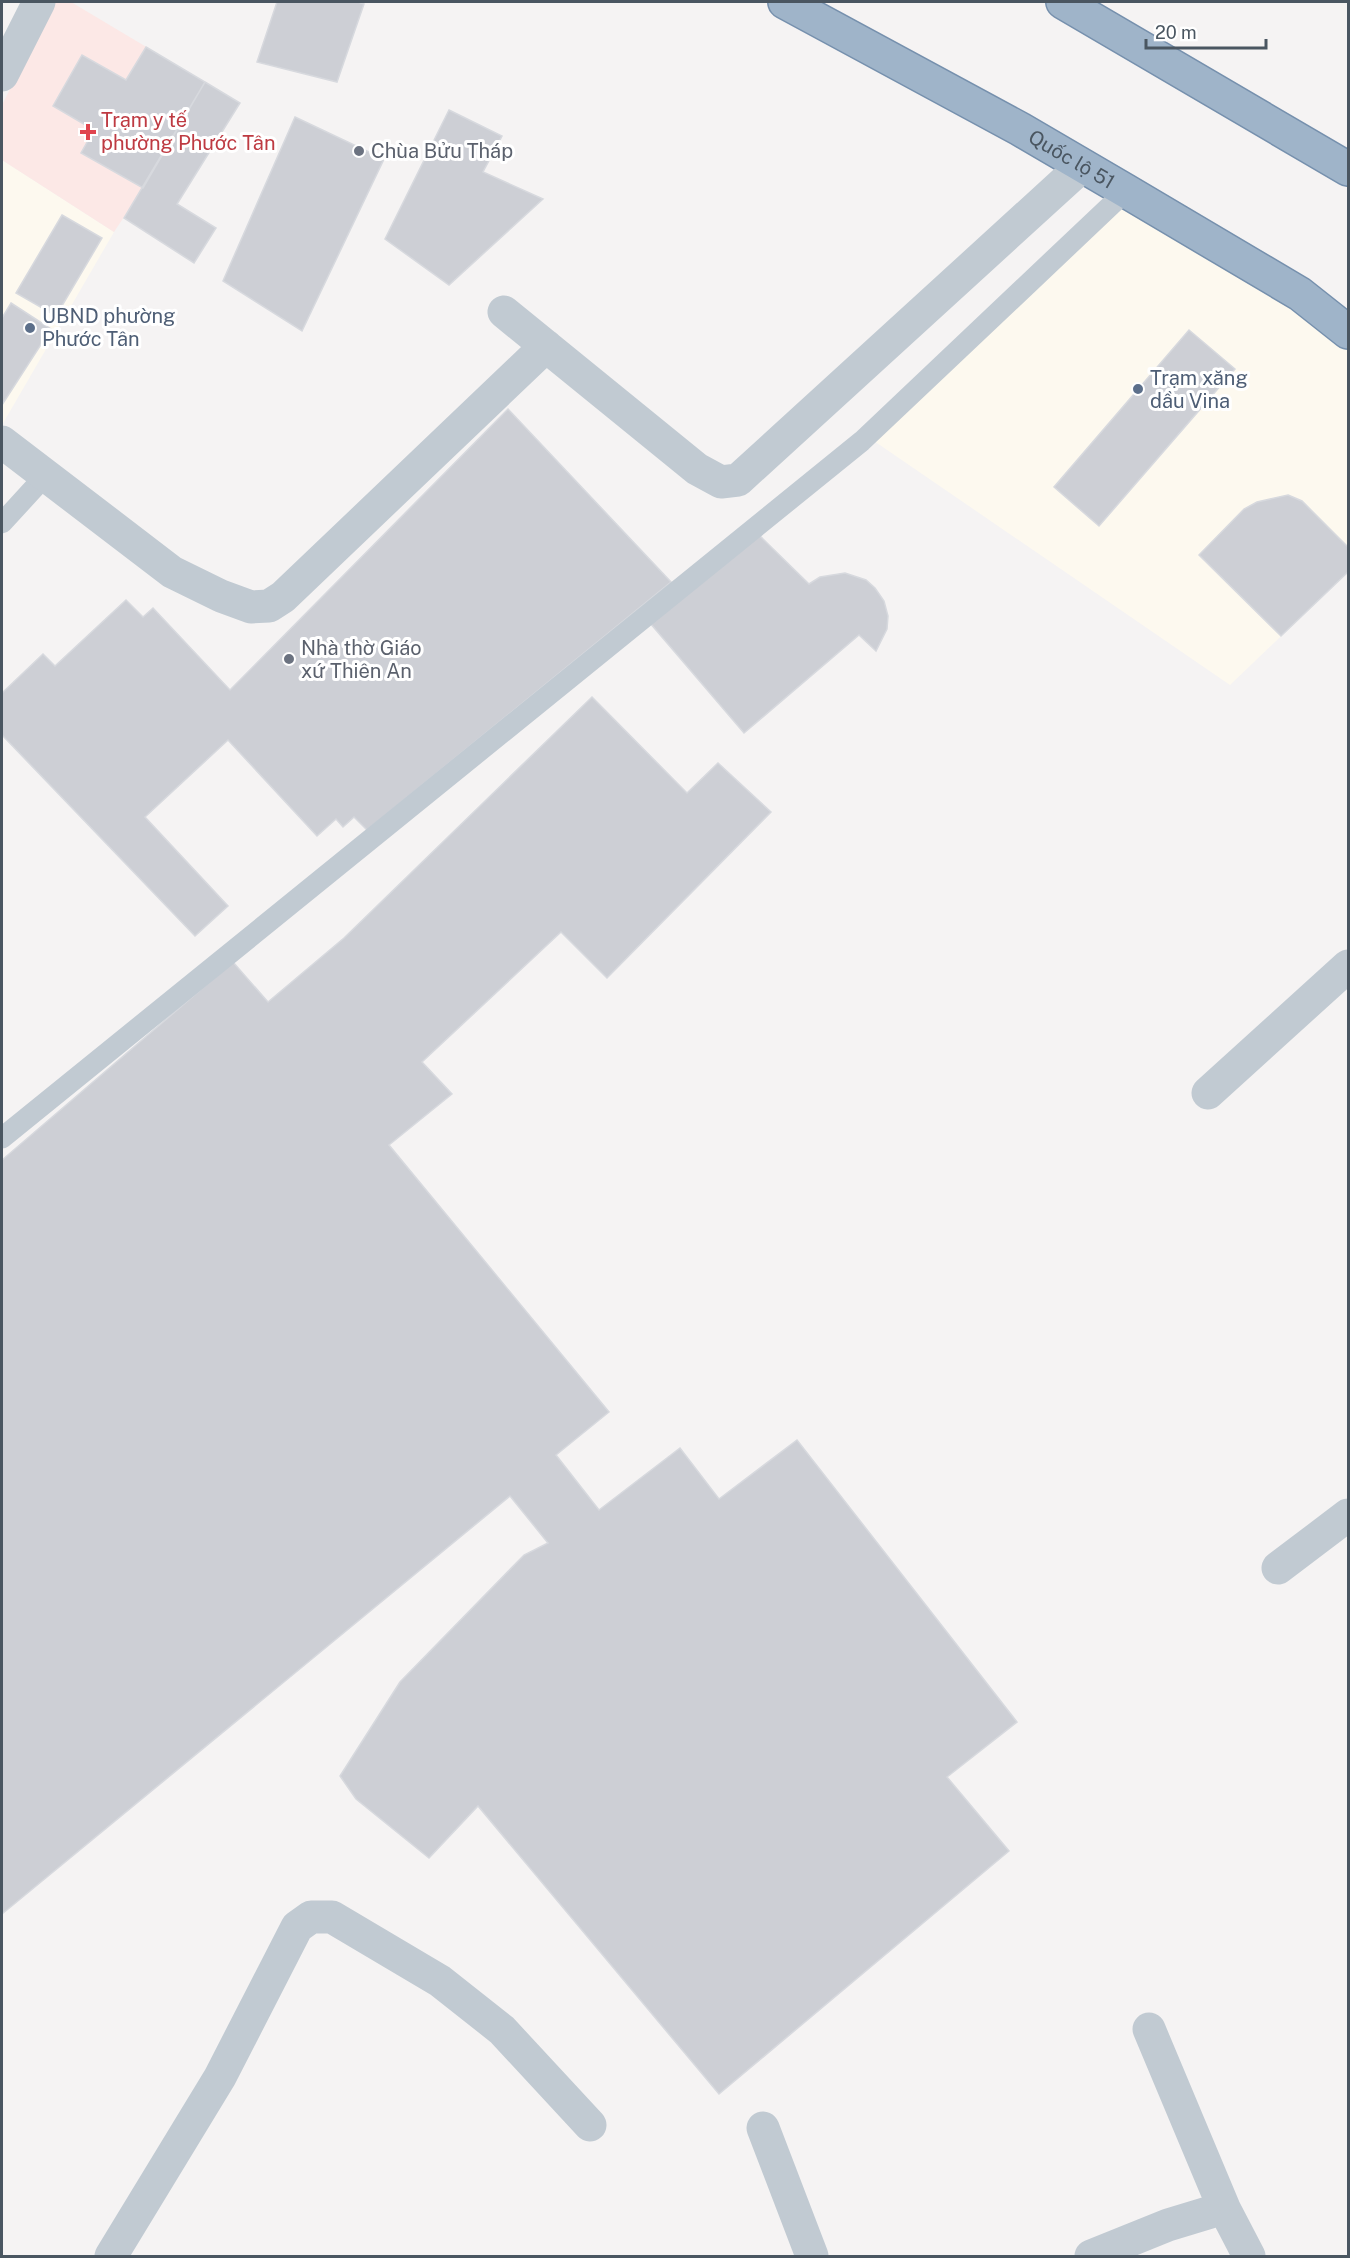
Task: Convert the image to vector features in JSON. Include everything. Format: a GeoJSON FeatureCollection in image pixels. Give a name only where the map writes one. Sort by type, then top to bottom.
{"type":"FeatureCollection","features":[{"type":"Feature","properties":{"kind":"highway","name":"Quốc lộ 51"},"geometry":{"type":"LineString","coordinates":[[785,2],[1020,129],[1126,191],[1300,294],[1348,332]]}},
{"type":"Feature","properties":{"kind":"highway"},"geometry":{"type":"LineString","coordinates":[[1063,2],[1348,169]]}},
{"type":"Feature","properties":{"kind":"street"},"geometry":{"type":"LineString","coordinates":[[2,75],[39,2]]}},
{"type":"Feature","properties":{"kind":"street"},"geometry":{"type":"LineString","coordinates":[[504,312],[697,469],[721,482],[738,480],[1082,166]]}},
{"type":"Feature","properties":{"kind":"street"},"geometry":{"type":"LineString","coordinates":[[2,442],[172,572],[221,596],[251,607],[269,606],[283,597],[546,346]]}},
{"type":"Feature","properties":{"kind":"street"},"geometry":{"type":"LineString","coordinates":[[1208,1092],[1348,966]]}},
{"type":"Feature","properties":{"kind":"street"},"geometry":{"type":"LineString","coordinates":[[1278,1568],[1348,1515]]}},
{"type":"Feature","properties":{"kind":"street"},"geometry":{"type":"LineString","coordinates":[[111,2256],[220,2077],[297,1927],[311,1917],[332,1917],[440,1980],[502,2030],[590,2125]]}},
{"type":"Feature","properties":{"kind":"street"},"geometry":{"type":"LineString","coordinates":[[1149,2029],[1224,2208],[1249,2256]]}},
{"type":"Feature","properties":{"kind":"street"},"geometry":{"type":"LineString","coordinates":[[763,2128],[812,2256]]}},
{"type":"Feature","properties":{"kind":"street"},"geometry":{"type":"LineString","coordinates":[[1091,2256],[1168,2225],[1224,2208]]}},
{"type":"Feature","properties":{"kind":"lane"},"geometry":{"type":"LineString","coordinates":[[2,1138],[862,441],[1126,191]]}},
{"type":"Feature","properties":{"kind":"lane"},"geometry":{"type":"LineString","coordinates":[[2,523],[45,476]]}},
{"type":"Feature","properties":{"kind":"shaded area","name":"Trạm y tế phường Phước Tân"},"geometry":{"type":"Polygon","coordinates":[[[54,2],[71,2],[205,82],[143,188],[114,232],[2,160],[2,105],[54,2]]]}},
{"type":"Feature","properties":{"kind":"shaded area","name":"UBND phường Phước Tân"},"geometry":{"type":"Polygon","coordinates":[[[2,160],[114,232],[2,425],[2,160]]]}},
{"type":"Feature","properties":{"kind":"shaded area","name":"Trạm xăng dầu Vina"},"geometry":{"type":"Polygon","coordinates":[[[1142,188],[1348,338],[1348,572],[1230,685],[874,441],[1142,188]]]}},
{"type":"Feature","properties":{"kind":"building"},"geometry":{"type":"Polygon","coordinates":[[[277,2],[358,2],[364,4],[337,82],[257,62],[277,2]]]}},
{"type":"Feature","properties":{"kind":"building"},"geometry":{"type":"Polygon","coordinates":[[[146,47],[205,82],[143,188],[81,153],[94,130],[53,106],[82,55],[126,80],[146,47]]]}},
{"type":"Feature","properties":{"kind":"building"},"geometry":{"type":"Polygon","coordinates":[[[205,82],[240,103],[177,204],[216,228],[194,263],[124,218],[205,82]]]}},
{"type":"Feature","properties":{"kind":"building"},"geometry":{"type":"Polygon","coordinates":[[[449,110],[502,136],[483,172],[543,199],[449,285],[385,239],[449,110]]]}},
{"type":"Feature","properties":{"kind":"building"},"geometry":{"type":"Polygon","coordinates":[[[295,117],[384,159],[302,331],[223,281],[295,117]]]}},
{"type":"Feature","properties":{"kind":"building"},"geometry":{"type":"Polygon","coordinates":[[[62,215],[102,238],[56,316],[16,293],[62,215]]]}},
{"type":"Feature","properties":{"kind":"building"},"geometry":{"type":"Polygon","coordinates":[[[11,303],[51,329],[2,405],[2,318],[11,303]]]}},
{"type":"Feature","properties":{"kind":"building"},"geometry":{"type":"Polygon","coordinates":[[[1189,330],[1235,369],[1099,526],[1054,487],[1189,330]]]}},
{"type":"Feature","properties":{"kind":"building"},"geometry":{"type":"Polygon","coordinates":[[[508,409],[671,582],[367,830],[354,817],[343,827],[336,819],[317,836],[228,740],[145,817],[228,906],[195,936],[2,735],[2,693],[43,654],[55,666],[126,600],[143,617],[153,608],[230,690],[508,409]]]}},
{"type":"Feature","properties":{"kind":"building"},"geometry":{"type":"Polygon","coordinates":[[[1288,495],[1302,501],[1348,547],[1348,572],[1281,636],[1199,555],[1244,509],[1257,502],[1288,495]]]}},
{"type":"Feature","properties":{"kind":"building"},"geometry":{"type":"Polygon","coordinates":[[[759,535],[809,584],[820,577],[845,573],[866,580],[884,601],[888,616],[887,629],[876,651],[859,635],[744,733],[650,623],[759,535]]]}},
{"type":"Feature","properties":{"kind":"building"},"geometry":{"type":"Polygon","coordinates":[[[592,697],[687,793],[718,763],[771,812],[607,978],[561,932],[422,1062],[452,1094],[389,1145],[609,1412],[556,1455],[599,1510],[680,1448],[719,1499],[797,1440],[1017,1722],[947,1777],[1009,1851],[719,2094],[478,1806],[429,1858],[356,1799],[340,1776],[400,1682],[524,1555],[548,1543],[510,1496],[2,1914],[2,1160],[233,962],[268,1002],[344,938],[592,697]]]}},
{"type":"Feature","properties":{"kind":"place","name":"Trạm y tế phường Phước Tân"},"geometry":{"type":"Point","coordinates":[88,132]}},
{"type":"Feature","properties":{"kind":"place","name":"Chùa Bửu Tháp"},"geometry":{"type":"Point","coordinates":[359,151]}},
{"type":"Feature","properties":{"kind":"place","name":"UBND phường Phước Tân"},"geometry":{"type":"Point","coordinates":[30,328]}},
{"type":"Feature","properties":{"kind":"place","name":"Trạm xăng dầu Vina"},"geometry":{"type":"Point","coordinates":[1138,389]}},
{"type":"Feature","properties":{"kind":"place","name":"Nhà thờ Giáo xứ Thiên An"},"geometry":{"type":"Point","coordinates":[289,659]}}]}
